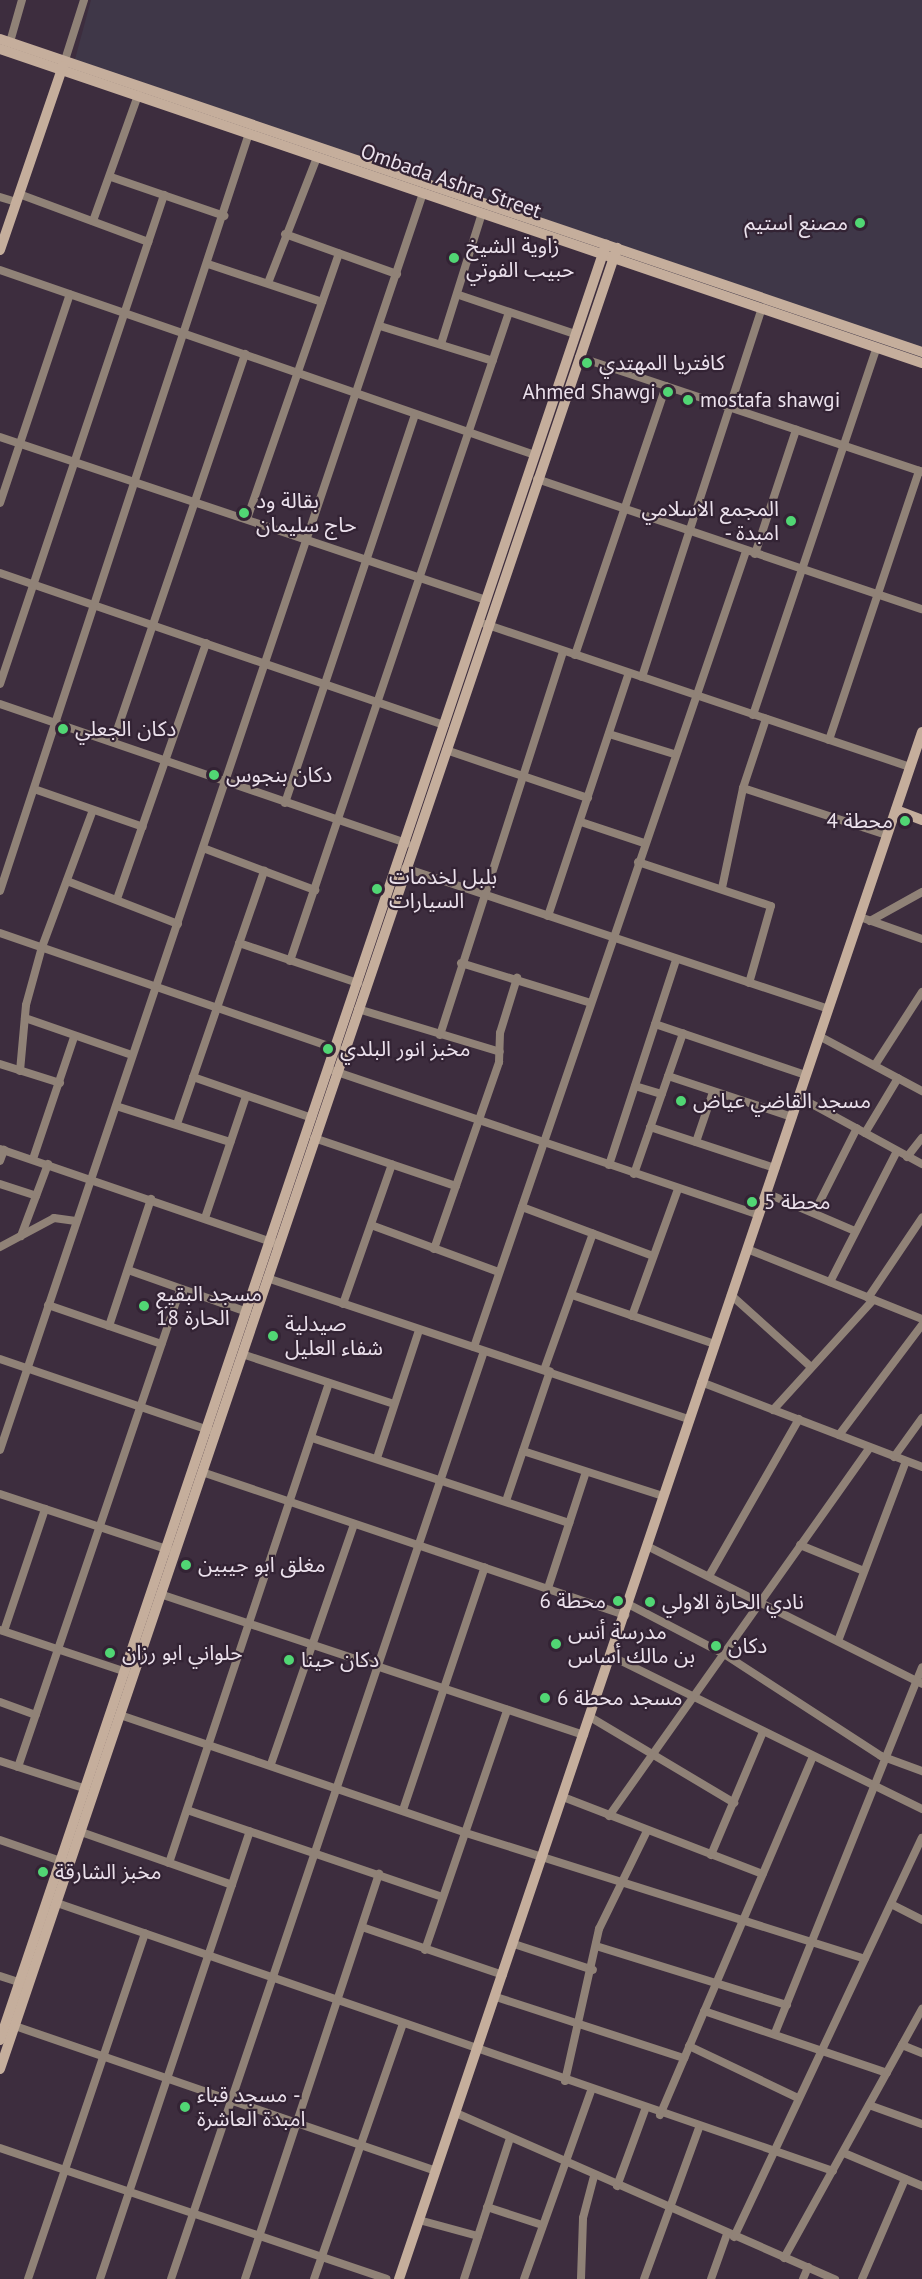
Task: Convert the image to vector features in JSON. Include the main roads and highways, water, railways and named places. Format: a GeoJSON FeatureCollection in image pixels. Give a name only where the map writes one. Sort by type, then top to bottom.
{"type":"FeatureCollection","features":[{"type":"Feature","properties":{"kind":"main road","name":"Ombada Ashra Street"},"geometry":{"type":"LineString","coordinates":[[5,41],[138,95],[423,193],[922,352]]}},
{"type":"Feature","properties":{"kind":"main road","name":"Ombada Ashra Street"},"geometry":{"type":"LineString","coordinates":[[0,50],[64,65],[609,252],[922,363]]}},
{"type":"Feature","properties":{"kind":"main road"},"geometry":{"type":"LineString","coordinates":[[0,250],[64,65]]}},
{"type":"Feature","properties":{"kind":"main road"},"geometry":{"type":"LineString","coordinates":[[340,1050],[358,1009],[405,868],[409,843],[445,725],[483,623],[520,513],[535,454],[575,334],[609,252]]}},
{"type":"Feature","properties":{"kind":"main road"},"geometry":{"type":"LineString","coordinates":[[0,2040],[57,1903],[160,1594],[171,1550],[211,1431],[247,1312],[314,1138],[358,983],[446,750],[483,623],[486,600],[520,513],[537,479],[579,357],[609,252]]}},
{"type":"Feature","properties":{"kind":"main road"},"geometry":{"type":"LineString","coordinates":[[399,2279],[828,1009],[865,919],[887,835],[922,732]]}},
{"type":"Feature","properties":{"kind":"main road"},"geometry":{"type":"LineString","coordinates":[[896,810],[922,820]]}},
{"type":"Feature","properties":{"kind":"main road"},"geometry":{"type":"LineString","coordinates":[[0,2069],[15,2026],[24,1984],[61,1861],[126,1672],[201,1472],[211,1431],[242,1354],[267,1278],[312,1118],[333,1070]]}},
{"type":"Feature","properties":{"kind":"place","name":"مصنع استيم"},"geometry":{"type":"Point","coordinates":[860,223]}},
{"type":"Feature","properties":{"kind":"place","name":"زاوية الشيخ حبيب الفوتي"},"geometry":{"type":"Point","coordinates":[454,258]}},
{"type":"Feature","properties":{"kind":"place","name":"كافتريا المهتدي"},"geometry":{"type":"Point","coordinates":[587,363]}},
{"type":"Feature","properties":{"kind":"place","name":"Ahmed Shawgi"},"geometry":{"type":"Point","coordinates":[668,392]}},
{"type":"Feature","properties":{"kind":"place","name":"mostafa shawgi"},"geometry":{"type":"Point","coordinates":[688,400]}},
{"type":"Feature","properties":{"kind":"place","name":"بقالة ود حاج سليمان"},"geometry":{"type":"Point","coordinates":[244,513]}},
{"type":"Feature","properties":{"kind":"place","name":"المجمع الاسلامي - امبدة"},"geometry":{"type":"Point","coordinates":[791,521]}},
{"type":"Feature","properties":{"kind":"place","name":"دكان الجعلي"},"geometry":{"type":"Point","coordinates":[63,729]}},
{"type":"Feature","properties":{"kind":"place","name":"دكان بنجوس"},"geometry":{"type":"Point","coordinates":[214,775]}},
{"type":"Feature","properties":{"kind":"place","name":"محطة 4"},"geometry":{"type":"Point","coordinates":[905,821]}},
{"type":"Feature","properties":{"kind":"place","name":"بلبل لخدمات السيارات"},"geometry":{"type":"Point","coordinates":[377,889]}},
{"type":"Feature","properties":{"kind":"place","name":"مخبز انور البلدي"},"geometry":{"type":"Point","coordinates":[328,1049]}},
{"type":"Feature","properties":{"kind":"place","name":"مسجد القاضي عياض"},"geometry":{"type":"Point","coordinates":[681,1101]}},
{"type":"Feature","properties":{"kind":"place","name":"محطة 5"},"geometry":{"type":"Point","coordinates":[752,1202]}},
{"type":"Feature","properties":{"kind":"place","name":"مسجد البقيع الحارة 18"},"geometry":{"type":"Point","coordinates":[144,1306]}},
{"type":"Feature","properties":{"kind":"place","name":"صيدلية شفاء العليل"},"geometry":{"type":"Point","coordinates":[273,1336]}},
{"type":"Feature","properties":{"kind":"place","name":"مغلق ابو جيبين"},"geometry":{"type":"Point","coordinates":[186,1565]}},
{"type":"Feature","properties":{"kind":"place","name":"محطة 6"},"geometry":{"type":"Point","coordinates":[618,1601]}},
{"type":"Feature","properties":{"kind":"place","name":"نادي الحارة الاولي"},"geometry":{"type":"Point","coordinates":[650,1602]}},
{"type":"Feature","properties":{"kind":"place","name":"مدرسة أنس بن مالك أساس"},"geometry":{"type":"Point","coordinates":[556,1644]}},
{"type":"Feature","properties":{"kind":"place","name":"دكان"},"geometry":{"type":"Point","coordinates":[716,1646]}},
{"type":"Feature","properties":{"kind":"place","name":"حلواني ابو رزان"},"geometry":{"type":"Point","coordinates":[110,1653]}},
{"type":"Feature","properties":{"kind":"place","name":"دكان حينا"},"geometry":{"type":"Point","coordinates":[289,1660]}},
{"type":"Feature","properties":{"kind":"place","name":"مسجد محطة 6"},"geometry":{"type":"Point","coordinates":[545,1698]}},
{"type":"Feature","properties":{"kind":"place","name":"مخبز الشارقة"},"geometry":{"type":"Point","coordinates":[43,1872]}},
{"type":"Feature","properties":{"kind":"place","name":"مسجد قباء - امبدة العاشرة"},"geometry":{"type":"Point","coordinates":[185,2107]}}]}
